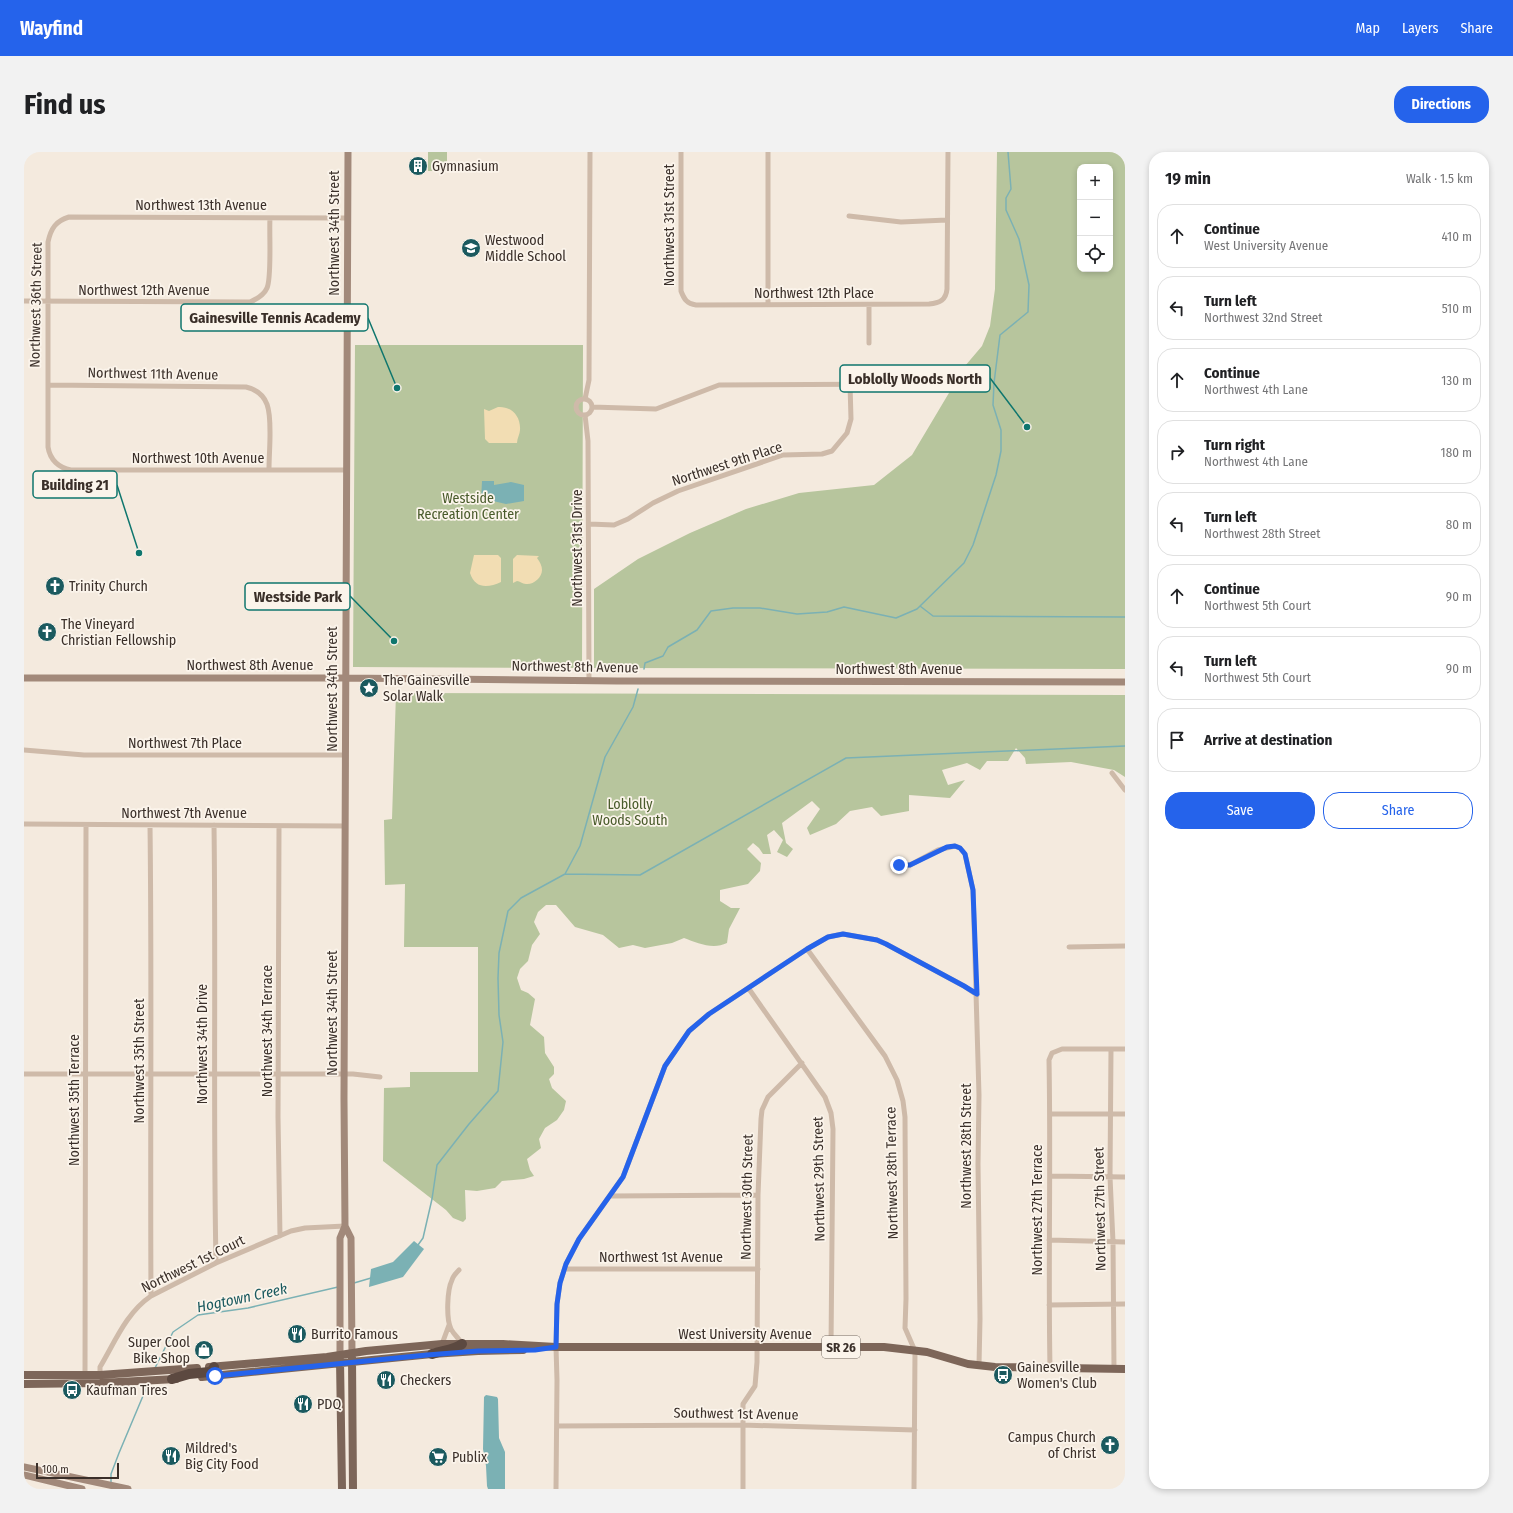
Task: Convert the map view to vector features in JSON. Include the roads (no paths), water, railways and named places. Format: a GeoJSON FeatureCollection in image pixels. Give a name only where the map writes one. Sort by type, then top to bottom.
{"type":"FeatureCollection","features":[{"type":"Feature","properties":{"kind":"highway"},"geometry":{"type":"LineString","coordinates":[[432,1354],[441,1350],[455,1350],[462,1344]]}},
{"type":"Feature","properties":{"kind":"highway"},"geometry":{"type":"LineString","coordinates":[[172,1375],[212,1371],[214,1367]]}},
{"type":"Feature","properties":{"kind":"main road","name":"Northwest 34th Street"},"geometry":{"type":"LineString","coordinates":[[340,1355],[340,1238],[345,1226],[345,678],[348,152]]}},
{"type":"Feature","properties":{"kind":"main road","name":"Northwest 8th Avenue"},"geometry":{"type":"LineString","coordinates":[[24,678],[1125,682]]}},
{"type":"Feature","properties":{"kind":"main road","name":"Northwest 34th Street"},"geometry":{"type":"LineString","coordinates":[[345,1226],[351,1238],[352,1353]]}},
{"type":"Feature","properties":{"kind":"main road","name":"West University Avenue"},"geometry":{"type":"LineString","coordinates":[[214,1367],[442,1344],[506,1344],[556,1347],[884,1347],[915,1351],[995,1367],[1125,1369]]}},
{"type":"Feature","properties":{"kind":"main road","name":"West University Avenue"},"geometry":{"type":"LineString","coordinates":[[24,1384],[340,1364],[432,1354],[497,1350],[535,1350],[556,1347]]}},
{"type":"Feature","properties":{"kind":"main road"},"geometry":{"type":"LineString","coordinates":[[352,1353],[353,1489]]}},
{"type":"Feature","properties":{"kind":"main road"},"geometry":{"type":"LineString","coordinates":[[340,1355],[342,1489]]}},
{"type":"Feature","properties":{"kind":"main road","name":"West University Avenue"},"geometry":{"type":"LineString","coordinates":[[24,1375],[85,1375],[100,1379]]}},
{"type":"Feature","properties":{"kind":"main road"},"geometry":{"type":"LineString","coordinates":[[24,1467],[128,1489]]}},
{"type":"Feature","properties":{"kind":"main road"},"geometry":{"type":"LineString","coordinates":[[24,1475],[82,1489]]}},
{"type":"Feature","properties":{"kind":"street","name":"Northwest 31st Drive"},"geometry":{"type":"LineString","coordinates":[[589,681],[588,441],[585,415],[579,413],[576,407],[579,402],[585,399],[589,380],[590,152]]}},
{"type":"Feature","properties":{"kind":"street","name":"Northwest 31st Street"},"geometry":{"type":"LineString","coordinates":[[681,152],[681,291],[684,297]]}},
{"type":"Feature","properties":{"kind":"street"},"geometry":{"type":"LineString","coordinates":[[768,152],[768,304]]}},
{"type":"Feature","properties":{"kind":"street"},"geometry":{"type":"LineString","coordinates":[[849,216],[900,222],[947,220],[948,152]]}},
{"type":"Feature","properties":{"kind":"street","name":"Northwest 13th Avenue"},"geometry":{"type":"LineString","coordinates":[[56,223],[69,217],[347,218]]}},
{"type":"Feature","properties":{"kind":"street","name":"Northwest 12th Avenue"},"geometry":{"type":"LineString","coordinates":[[24,301],[245,302],[256,299],[267,288],[269,281],[270,218]]}},
{"type":"Feature","properties":{"kind":"street","name":"Northwest 12th Place"},"geometry":{"type":"LineString","coordinates":[[684,297],[691,304],[696,305],[869,305],[930,304],[942,301],[945,297],[947,289],[947,220]]}},
{"type":"Feature","properties":{"kind":"street","name":"Northwest 36th Street"},"geometry":{"type":"LineString","coordinates":[[53,460],[48,447],[48,242],[50,231],[56,223]]}},
{"type":"Feature","properties":{"kind":"street"},"geometry":{"type":"LineString","coordinates":[[869,305],[869,343]]}},
{"type":"Feature","properties":{"kind":"street","name":"Northwest 9th Place"},"geometry":{"type":"LineString","coordinates":[[589,524],[614,525],[628,519],[653,503],[678,492],[783,455],[822,454],[832,450],[847,433],[851,419],[850,384]]}},
{"type":"Feature","properties":{"kind":"street"},"geometry":{"type":"LineString","coordinates":[[592,407],[656,408],[719,385],[904,384]]}},
{"type":"Feature","properties":{"kind":"street","name":"Northwest 11th Avenue"},"geometry":{"type":"LineString","coordinates":[[48,385],[246,387],[258,392],[265,399],[269,409],[269,470]]}},
{"type":"Feature","properties":{"kind":"street"},"geometry":{"type":"LineString","coordinates":[[585,399],[590,402],[592,407],[590,413],[585,415]]}},
{"type":"Feature","properties":{"kind":"street","name":"Northwest 10th Avenue"},"geometry":{"type":"LineString","coordinates":[[53,460],[59,466],[71,470],[346,470]]}},
{"type":"Feature","properties":{"kind":"street","name":"Northwest 7th Place"},"geometry":{"type":"LineString","coordinates":[[24,750],[84,755],[345,756]]}},
{"type":"Feature","properties":{"kind":"street"},"geometry":{"type":"LineString","coordinates":[[1112,773],[1125,790]]}},
{"type":"Feature","properties":{"kind":"street","name":"Northwest 7th Avenue"},"geometry":{"type":"LineString","coordinates":[[24,824],[345,826]]}},
{"type":"Feature","properties":{"kind":"street","name":"Northwest 35th Terrace"},"geometry":{"type":"LineString","coordinates":[[85,1375],[86,825]]}},
{"type":"Feature","properties":{"kind":"street","name":"Northwest 35th Street"},"geometry":{"type":"LineString","coordinates":[[150,825],[152,933],[150,1074],[151,1296]]}},
{"type":"Feature","properties":{"kind":"street","name":"Northwest 34th Drive"},"geometry":{"type":"LineString","coordinates":[[214,825],[216,1264]]}},
{"type":"Feature","properties":{"kind":"street","name":"Northwest 34th Terrace"},"geometry":{"type":"LineString","coordinates":[[278,826],[278,1074],[280,1236]]}},
{"type":"Feature","properties":{"kind":"street","name":"Northwest 28th Street"},"geometry":{"type":"LineString","coordinates":[[899,865],[910,865],[947,847],[955,846],[960,848],[965,854],[973,890],[979,1094],[979,1365]]}},
{"type":"Feature","properties":{"kind":"street"},"geometry":{"type":"LineString","coordinates":[[556,1489],[556,1347],[557,1304],[560,1283],[579,1239],[611,1196],[623,1177],[665,1066],[689,1031],[709,1014],[750,989],[807,949],[828,937],[843,934],[877,940],[977,994]]}},
{"type":"Feature","properties":{"kind":"street"},"geometry":{"type":"LineString","coordinates":[[1069,947],[1125,946]]}},
{"type":"Feature","properties":{"kind":"street","name":"Northwest 28th Terrace"},"geometry":{"type":"LineString","coordinates":[[807,949],[884,1056],[897,1080],[903,1101],[905,1117],[905,1328],[915,1351]]}},
{"type":"Feature","properties":{"kind":"street","name":"Northwest 29th Street"},"geometry":{"type":"LineString","coordinates":[[750,989],[826,1098],[832,1118],[831,1347]]}},
{"type":"Feature","properties":{"kind":"street","name":"Northwest 27th Terrace"},"geometry":{"type":"LineString","coordinates":[[1050,1368],[1049,1060],[1052,1053],[1062,1049],[1111,1049]]}},
{"type":"Feature","properties":{"kind":"street"},"geometry":{"type":"LineString","coordinates":[[1111,1049],[1125,1049]]}},
{"type":"Feature","properties":{"kind":"street","name":"Northwest 27th Street"},"geometry":{"type":"LineString","coordinates":[[1111,1049],[1110,1177],[1114,1369]]}},
{"type":"Feature","properties":{"kind":"street","name":"Northwest 30th Street"},"geometry":{"type":"LineString","coordinates":[[743,1489],[743,1404],[755,1386],[757,1347],[758,1195],[762,1110],[768,1097],[802,1063]]}},
{"type":"Feature","properties":{"kind":"street"},"geometry":{"type":"LineString","coordinates":[[24,1074],[344,1074],[380,1077]]}},
{"type":"Feature","properties":{"kind":"street"},"geometry":{"type":"LineString","coordinates":[[1050,1114],[1125,1114]]}},
{"type":"Feature","properties":{"kind":"street"},"geometry":{"type":"LineString","coordinates":[[1050,1176],[1125,1177]]}},
{"type":"Feature","properties":{"kind":"street"},"geometry":{"type":"LineString","coordinates":[[611,1196],[758,1195]]}},
{"type":"Feature","properties":{"kind":"street","name":"Northwest 1st Court"},"geometry":{"type":"LineString","coordinates":[[100,1379],[100,1367],[131,1313],[151,1296],[216,1264],[280,1236],[305,1228],[345,1226]]}},
{"type":"Feature","properties":{"kind":"street"},"geometry":{"type":"LineString","coordinates":[[1049,1240],[1125,1242]]}},
{"type":"Feature","properties":{"kind":"street","name":"Northwest 1st Avenue"},"geometry":{"type":"LineString","coordinates":[[565,1269],[758,1269]]}},
{"type":"Feature","properties":{"kind":"street"},"geometry":{"type":"LineString","coordinates":[[459,1270],[451,1281],[448,1294],[449,1324],[452,1332],[459,1338],[462,1344]]}},
{"type":"Feature","properties":{"kind":"street"},"geometry":{"type":"LineString","coordinates":[[1049,1305],[1125,1304]]}},
{"type":"Feature","properties":{"kind":"street"},"geometry":{"type":"LineString","coordinates":[[442,1344],[449,1324]]}},
{"type":"Feature","properties":{"kind":"street"},"geometry":{"type":"LineString","coordinates":[[914,1489],[915,1351]]}},
{"type":"Feature","properties":{"kind":"street","name":"Southwest 1st Avenue"},"geometry":{"type":"LineString","coordinates":[[557,1426],[742,1425],[915,1430]]}},
{"type":"Feature","properties":{"kind":"water"},"geometry":{"type":"Polygon","coordinates":[[[482,481],[494,481],[494,485],[511,482],[524,485],[524,501],[506,504],[493,501],[481,501],[482,481]]]}},
{"type":"Feature","properties":{"kind":"water"},"geometry":{"type":"Polygon","coordinates":[[[414,1241],[424,1249],[403,1277],[369,1287],[371,1269],[393,1262],[414,1241]]]}},
{"type":"Feature","properties":{"kind":"water"},"geometry":{"type":"Polygon","coordinates":[[[486,1395],[497,1397],[498,1399],[499,1438],[505,1452],[505,1489],[488,1489],[487,1486],[483,1449],[484,1397],[486,1395]]]}},
{"type":"Feature","properties":{"kind":"waterway"},"geometry":{"type":"LineString","coordinates":[[644,669],[645,663],[663,656],[668,647],[697,630],[711,611],[733,608],[760,608],[797,614],[827,612],[844,607],[896,618],[917,609],[964,563],[973,545],[996,475],[1001,451],[1001,430],[993,405],[1000,335],[1028,312],[1029,285],[1019,239],[1006,210],[1006,198],[1011,189],[1008,152]]}},
{"type":"Feature","properties":{"kind":"waterway"},"geometry":{"type":"LineString","coordinates":[[920,606],[933,616],[1125,617]]}},
{"type":"Feature","properties":{"kind":"waterway"},"geometry":{"type":"LineString","coordinates":[[418,1245],[423,1238],[432,1199],[437,1165],[469,1124],[498,1091],[503,1042],[499,1015],[499,953],[508,911],[521,898],[565,874],[580,846],[605,757],[633,707],[638,689]]}},
{"type":"Feature","properties":{"kind":"waterway"},"geometry":{"type":"LineString","coordinates":[[565,874],[640,875],[846,758],[1125,746]]}},
{"type":"Feature","properties":{"kind":"waterway","name":"Hogtown Creek"},"geometry":{"type":"LineString","coordinates":[[354,1283],[371,1278]]}},
{"type":"Feature","properties":{"kind":"waterway","name":"Hogtown Creek"},"geometry":{"type":"LineString","coordinates":[[155,1368],[173,1332],[198,1315],[248,1308],[338,1287]]}},
{"type":"Feature","properties":{"kind":"waterway","name":"Hogtown Creek"},"geometry":{"type":"LineString","coordinates":[[111,1483],[111,1474],[148,1384]]}},
{"type":"Feature","properties":{"kind":"place","name":"Gymnasium"},"geometry":{"type":"Point","coordinates":[418,166]}},
{"type":"Feature","properties":{"kind":"place","name":"Westwood Middle School"},"geometry":{"type":"Point","coordinates":[471,248]}},
{"type":"Feature","properties":{"kind":"place","name":"Gainesville Tennis Academy"},"geometry":{"type":"Point","coordinates":[397,388]}},
{"type":"Feature","properties":{"kind":"place","name":"Loblolly Woods North"},"geometry":{"type":"Point","coordinates":[1027,427]}},
{"type":"Feature","properties":{"kind":"place","name":"Building 21"},"geometry":{"type":"Point","coordinates":[139,553]}},
{"type":"Feature","properties":{"kind":"place","name":"Trinity Church"},"geometry":{"type":"Point","coordinates":[55,586]}},
{"type":"Feature","properties":{"kind":"place","name":"The Vineyard Christian Fellowship"},"geometry":{"type":"Point","coordinates":[47,632]}},
{"type":"Feature","properties":{"kind":"place","name":"Westside Park"},"geometry":{"type":"Point","coordinates":[394,641]}},
{"type":"Feature","properties":{"kind":"place","name":"The Gainesville Solar Walk"},"geometry":{"type":"Point","coordinates":[369,688]}},
{"type":"Feature","properties":{"kind":"place","name":"Burrito Famous"},"geometry":{"type":"Point","coordinates":[297,1334]}},
{"type":"Feature","properties":{"kind":"place","name":"Super Cool Bike Shop"},"geometry":{"type":"Point","coordinates":[204,1350]}},
{"type":"Feature","properties":{"kind":"place","name":"Gainesville Women's Club"},"geometry":{"type":"Point","coordinates":[1003,1375]}},
{"type":"Feature","properties":{"kind":"place","name":"Checkers"},"geometry":{"type":"Point","coordinates":[386,1380]}},
{"type":"Feature","properties":{"kind":"place","name":"Kaufman Tires"},"geometry":{"type":"Point","coordinates":[72,1390]}},
{"type":"Feature","properties":{"kind":"place","name":"PDQ"},"geometry":{"type":"Point","coordinates":[303,1404]}},
{"type":"Feature","properties":{"kind":"place","name":"Campus Church of Christ"},"geometry":{"type":"Point","coordinates":[1110,1445]}},
{"type":"Feature","properties":{"kind":"place","name":"Mildred's Big City Food"},"geometry":{"type":"Point","coordinates":[171,1456]}},
{"type":"Feature","properties":{"kind":"place","name":"Publix"},"geometry":{"type":"Point","coordinates":[438,1457]}},
{"type":"Feature","properties":{"kind":"park label","name":"Westside Recreation Center"},"geometry":{"type":"Point","coordinates":[468,506]}},
{"type":"Feature","properties":{"kind":"park label","name":"Loblolly Woods South"},"geometry":{"type":"Point","coordinates":[630,812]}}]}
